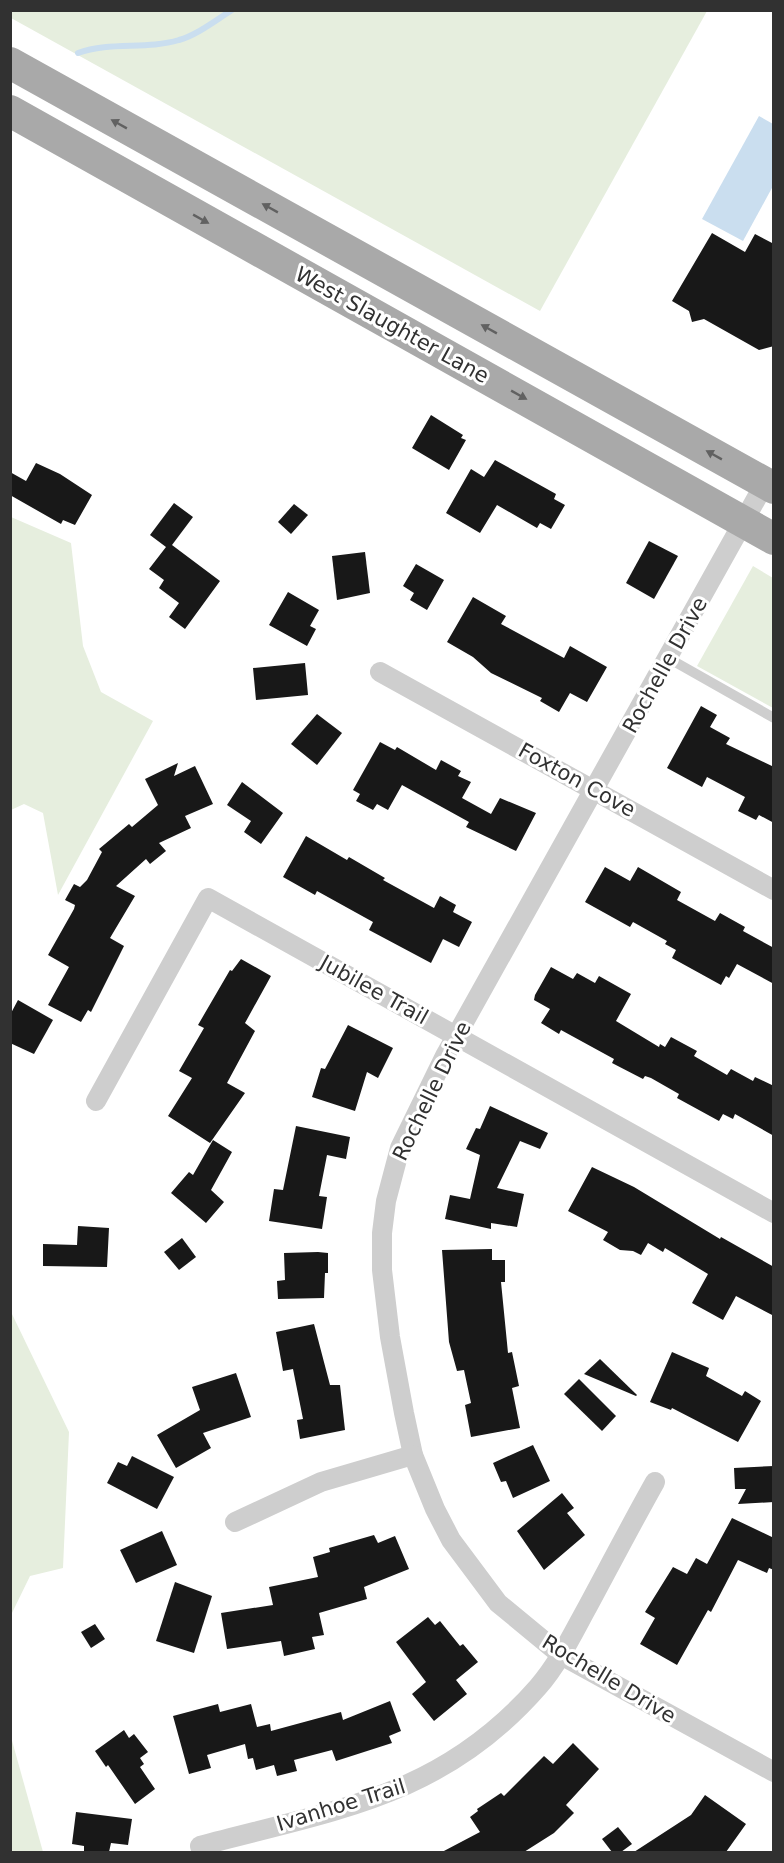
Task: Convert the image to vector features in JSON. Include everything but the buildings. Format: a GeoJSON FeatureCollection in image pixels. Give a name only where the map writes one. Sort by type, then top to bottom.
{"type":"FeatureCollection","features":[{"type":"Feature","properties":{"kind":"main road","name":"West Slaughter Lane"},"geometry":{"type":"LineString","coordinates":[[10,63],[770,486]]}},
{"type":"Feature","properties":{"kind":"main road","name":"West Slaughter Lane"},"geometry":{"type":"LineString","coordinates":[[10,111],[774,539]]}},
{"type":"Feature","properties":{"kind":"main road"},"geometry":{"type":"LineString","coordinates":[[150,190],[170,153]]}},
{"type":"Feature","properties":{"kind":"street","name":"Rochelle Drive"},"geometry":{"type":"LineString","coordinates":[[770,486],[743,521],[596,791],[456,1036],[400,1148],[386,1201],[382,1233],[382,1270],[390,1337],[413,1455],[451,1540],[474,1574],[498,1603],[561,1655],[774,1772]]}},
{"type":"Feature","properties":{"kind":"street","name":"Foxton Cove"},"geometry":{"type":"LineString","coordinates":[[380,672],[774,890]]}},
{"type":"Feature","properties":{"kind":"street","name":"Jubilee Trail"},"geometry":{"type":"LineString","coordinates":[[96,1101],[208,898],[774,1213]]}},
{"type":"Feature","properties":{"kind":"street"},"geometry":{"type":"LineString","coordinates":[[235,1522],[321,1482],[413,1455]]}},
{"type":"Feature","properties":{"kind":"street","name":"Ivanhoe Trail"},"geometry":{"type":"LineString","coordinates":[[201,1849],[374,1800],[424,1779],[489,1736],[538,1686],[561,1655],[655,1482]]}},
{"type":"Feature","properties":{"kind":"lane"},"geometry":{"type":"LineString","coordinates":[[669,658],[774,718]]}},
{"type":"Feature","properties":{"kind":"green space"},"geometry":{"type":"Polygon","coordinates":[[[11,10],[707,11],[540,311],[11,18],[11,10]]]}},
{"type":"Feature","properties":{"kind":"green space"},"geometry":{"type":"Polygon","coordinates":[[[11,517],[71,543],[83,646],[101,692],[153,721],[58,895],[43,813],[24,804],[11,810],[11,517]]]}},
{"type":"Feature","properties":{"kind":"green space"},"geometry":{"type":"Polygon","coordinates":[[[753,566],[773,578],[773,708],[697,666],[753,566]]]}},
{"type":"Feature","properties":{"kind":"green space"},"geometry":{"type":"Polygon","coordinates":[[[11,1312],[69,1432],[63,1568],[30,1576],[11,1615],[11,1312]]]}},
{"type":"Feature","properties":{"kind":"green space"},"geometry":{"type":"Polygon","coordinates":[[[11,1737],[43,1852],[11,1852],[11,1737]]]}},
{"type":"Feature","properties":{"kind":"water"},"geometry":{"type":"Polygon","coordinates":[[[759,116],[773,124],[773,186],[743,241],[702,219],[759,116]]]}},
{"type":"Feature","properties":{"kind":"waterway"},"geometry":{"type":"LineString","coordinates":[[78,53],[103,47],[154,45],[179,40],[199,31],[232,10]]}}]}
